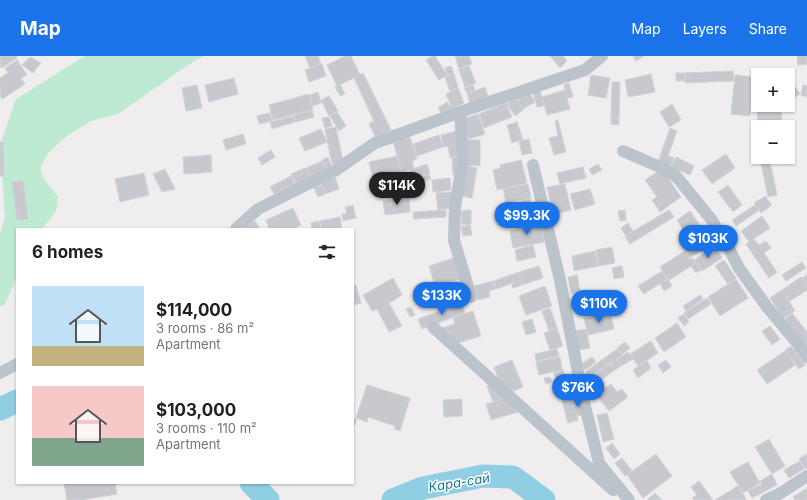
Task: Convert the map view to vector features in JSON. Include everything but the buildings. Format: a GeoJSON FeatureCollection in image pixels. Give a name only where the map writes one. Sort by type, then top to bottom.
{"type":"FeatureCollection","features":[{"type":"Feature","properties":{"kind":"street"},"geometry":{"type":"LineString","coordinates":[[237,228],[258,209],[336,170],[375,144],[460,112],[585,70],[602,56]]}},
{"type":"Feature","properties":{"kind":"street"},"geometry":{"type":"LineString","coordinates":[[460,112],[463,160],[455,207],[454,240],[472,297]]}},
{"type":"Feature","properties":{"kind":"street"},"geometry":{"type":"LineString","coordinates":[[623,151],[660,167],[676,176],[711,219],[739,268],[767,307],[807,357]]}},
{"type":"Feature","properties":{"kind":"street"},"geometry":{"type":"LineString","coordinates":[[533,166],[560,280],[583,398],[598,463],[629,500]]}},
{"type":"Feature","properties":{"kind":"street"},"geometry":{"type":"LineString","coordinates":[[433,327],[624,500]]}},
{"type":"Feature","properties":{"kind":"street"},"geometry":{"type":"LineString","coordinates":[[0,373],[16,365]]}},
{"type":"Feature","properties":{"kind":"street"},"geometry":{"type":"LineString","coordinates":[[766,500],[779,494],[807,476]]}},
{"type":"Feature","properties":{"kind":"green space"},"geometry":{"type":"Polygon","coordinates":[[[85,56],[204,56],[188,65],[118,114],[91,121],[67,136],[48,153],[40,169],[44,179],[58,197],[56,211],[43,228],[16,228],[16,279],[5,304],[0,307],[0,234],[5,217],[0,145],[16,99],[85,56]]]}},
{"type":"Feature","properties":{"kind":"waterway","name":"Кара-сай"},"geometry":{"type":"LineString","coordinates":[[0,409],[16,401]]}},
{"type":"Feature","properties":{"kind":"waterway","name":"Кара-сай"},"geometry":{"type":"LineString","coordinates":[[393,500],[423,488],[483,476],[513,477],[544,500]]}},
{"type":"Feature","properties":{"kind":"waterway","name":"Кара-сай"},"geometry":{"type":"LineString","coordinates":[[252,484],[268,500]]}}]}
